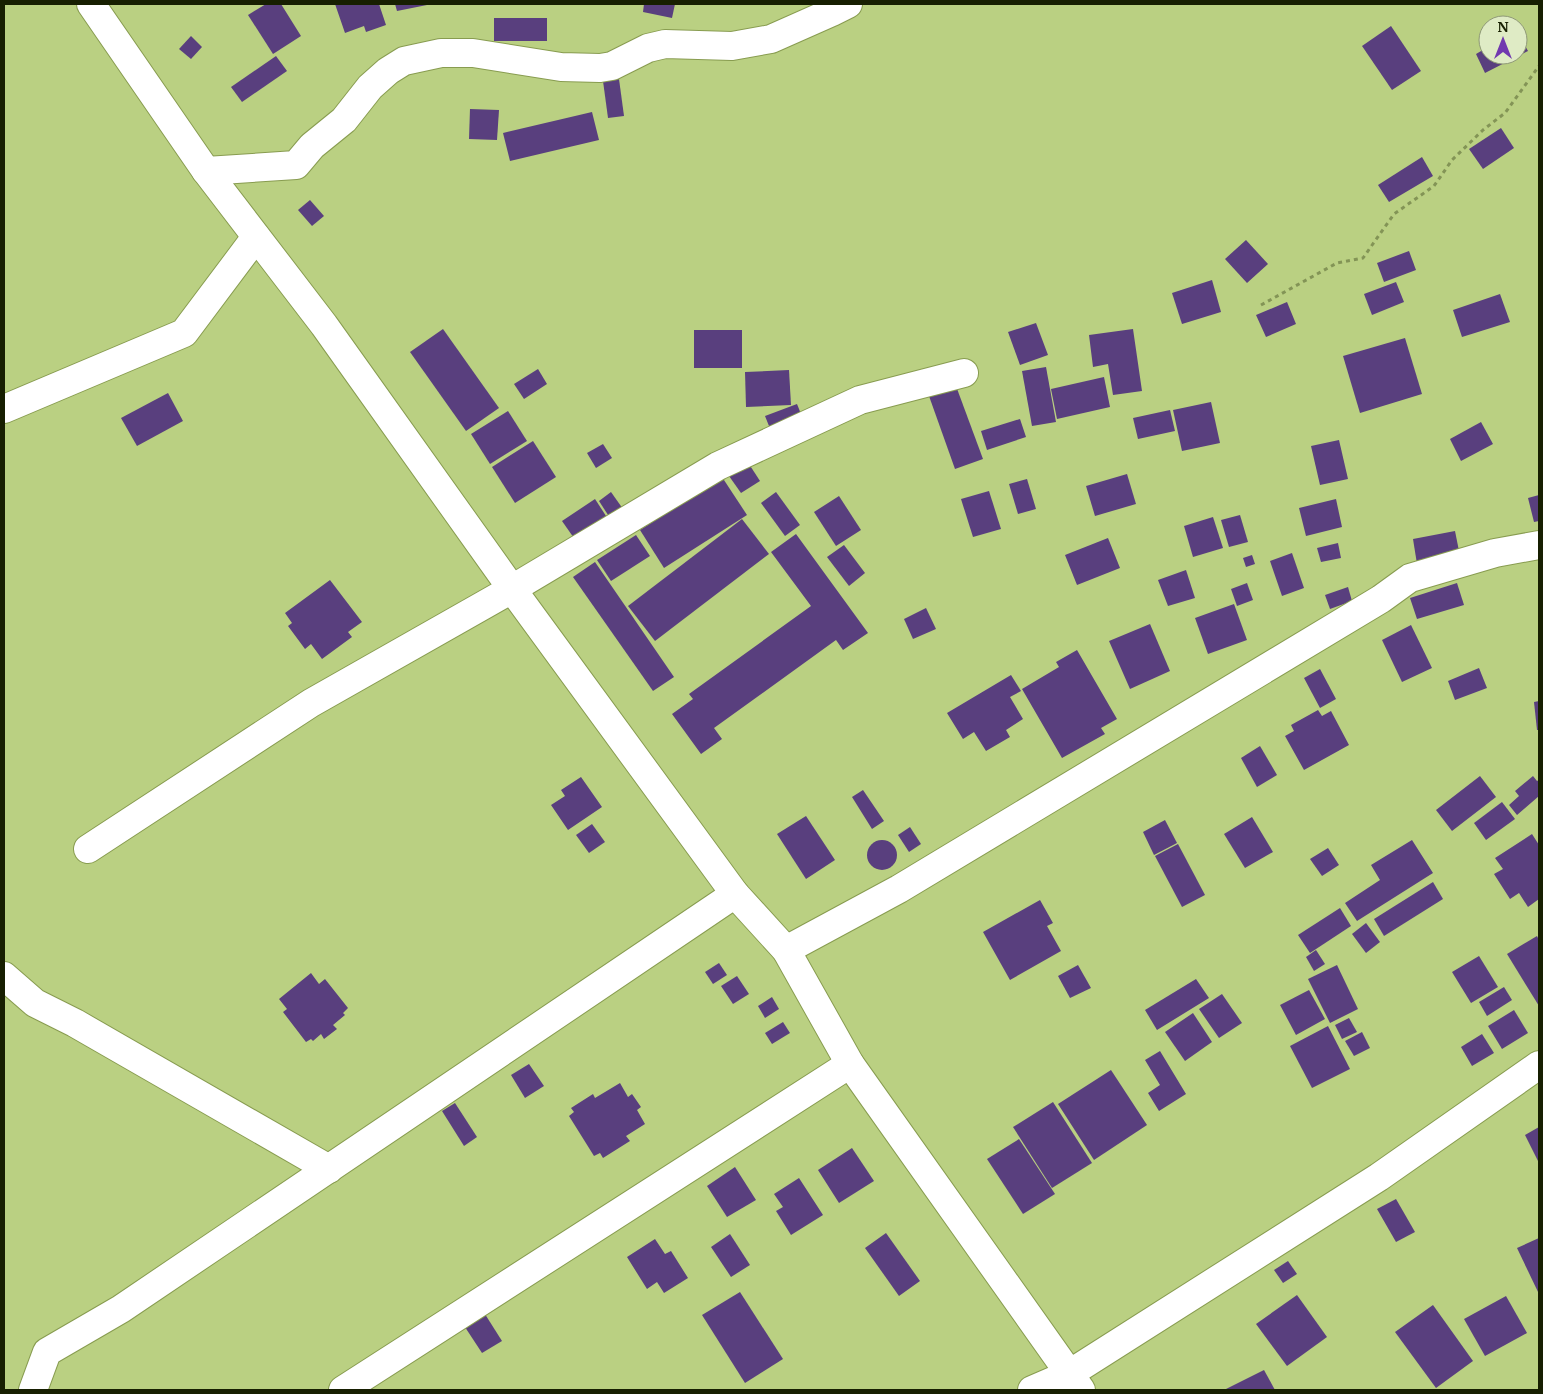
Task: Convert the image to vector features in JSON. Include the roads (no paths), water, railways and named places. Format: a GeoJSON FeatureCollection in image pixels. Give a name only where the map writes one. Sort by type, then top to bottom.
{"type":"FeatureCollection","features":[{"type":"Feature","properties":{"kind":"street"},"geometry":{"type":"LineString","coordinates":[[91,4],[206,170],[324,325],[512,589],[735,894],[786,950],[850,1064],[1075,1382]]}},
{"type":"Feature","properties":{"kind":"street"},"geometry":{"type":"LineString","coordinates":[[206,170],[296,165],[312,146],[344,120],[370,86],[404,61],[441,53],[473,53],[561,67],[580,69],[600,68],[612,66],[648,48],[665,44],[732,46],[771,39],[848,4]]}},
{"type":"Feature","properties":{"kind":"street"},"geometry":{"type":"LineString","coordinates":[[4,409],[184,333],[256,237]]}},
{"type":"Feature","properties":{"kind":"street"},"geometry":{"type":"LineString","coordinates":[[88,849],[311,703],[512,589],[718,466],[860,400],[964,373]]}},
{"type":"Feature","properties":{"kind":"street"},"geometry":{"type":"LineString","coordinates":[[786,950],[899,889],[1381,599],[1410,578],[1495,553],[1539,545]]}},
{"type":"Feature","properties":{"kind":"street"},"geometry":{"type":"LineString","coordinates":[[34,1390],[47,1352],[121,1309],[735,894]]}},
{"type":"Feature","properties":{"kind":"street"},"geometry":{"type":"LineString","coordinates":[[4,976],[35,1003],[75,1023],[329,1169]]}},
{"type":"Feature","properties":{"kind":"street"},"geometry":{"type":"LineString","coordinates":[[343,1390],[850,1064]]}},
{"type":"Feature","properties":{"kind":"street"},"geometry":{"type":"LineString","coordinates":[[1032,1390],[1075,1382],[1379,1177],[1539,1065]]}}]}
